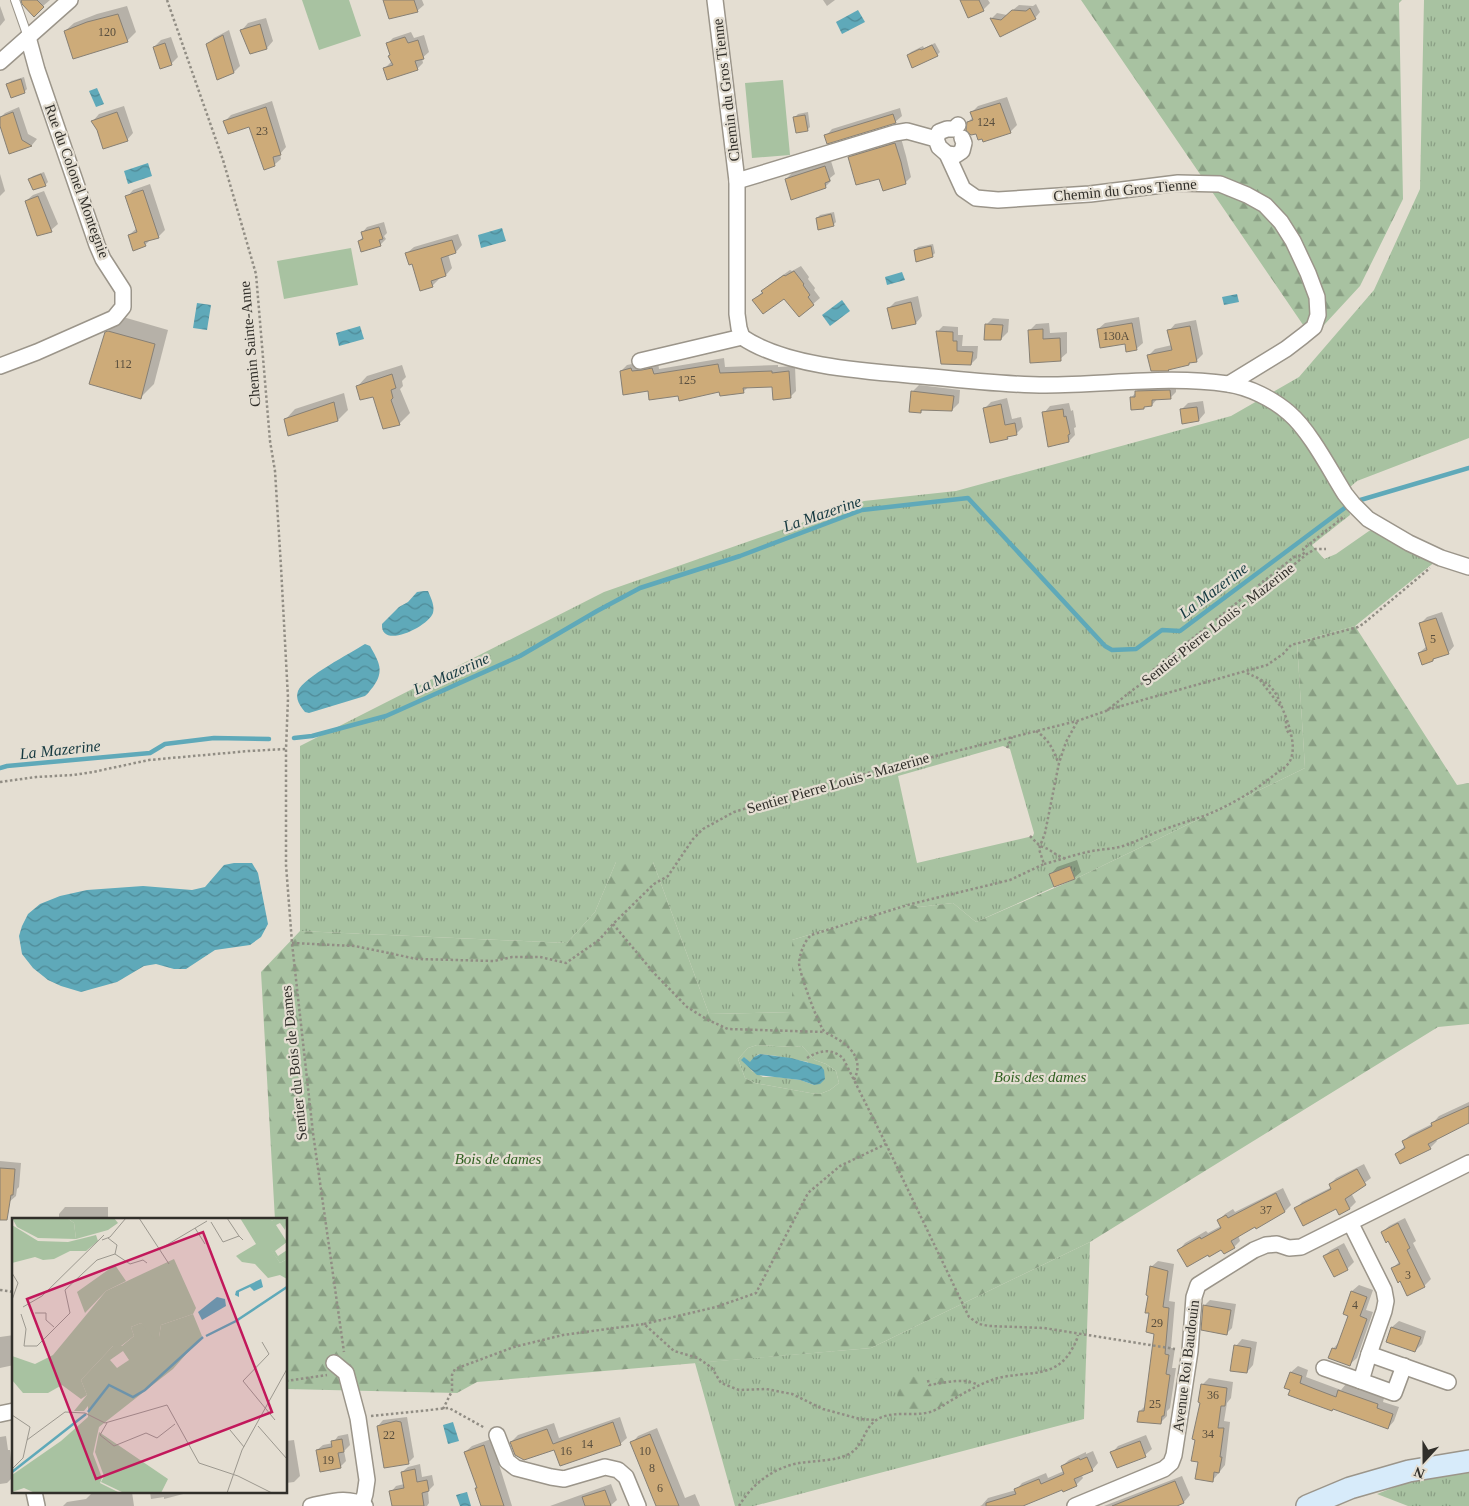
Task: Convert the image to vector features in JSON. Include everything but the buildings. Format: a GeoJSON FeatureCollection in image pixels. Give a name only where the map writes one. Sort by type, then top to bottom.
{"type":"FeatureCollection","features":[{"type":"Feature","properties":{"kind":"main road"},"geometry":{"type":"LineString","coordinates":[[1307,1506],[1350,1488],[1409,1471],[1469,1461]]}},
{"type":"Feature","properties":{"kind":"street"},"geometry":{"type":"LineString","coordinates":[[0,62],[70,0]]}},
{"type":"Feature","properties":{"kind":"street","name":"Chemin du Gros Tienne"},"geometry":{"type":"LineString","coordinates":[[715,0],[737,181],[738,314],[742,337]]}},
{"type":"Feature","properties":{"kind":"street","name":"Rue du Colonel Montegnie"},"geometry":{"type":"LineString","coordinates":[[0,366],[114,318],[123,307],[123,290],[97,245],[37,70],[28,37]]}},
{"type":"Feature","properties":{"kind":"street"},"geometry":{"type":"LineString","coordinates":[[936,139],[939,132],[947,128],[960,131],[964,143],[962,151],[956,155],[947,154]]}},
{"type":"Feature","properties":{"kind":"street","name":"Chemin du Gros Tienne"},"geometry":{"type":"LineString","coordinates":[[737,181],[907,131],[936,139],[939,148],[947,154],[963,189],[976,198],[998,200],[1090,194],[1178,183],[1220,184],[1247,195],[1265,206],[1281,222],[1293,241],[1317,297],[1318,315],[1314,327],[1286,350],[1229,384]]}},
{"type":"Feature","properties":{"kind":"street"},"geometry":{"type":"LineString","coordinates":[[640,361],[742,337],[795,360],[836,368],[995,383],[1046,385],[1168,381],[1229,384],[1268,398],[1289,412],[1302,425],[1345,494],[1363,516],[1409,543],[1442,558],[1469,567]]}},
{"type":"Feature","properties":{"kind":"street","name":"Avenue Roi Baudouin"},"geometry":{"type":"LineString","coordinates":[[1074,1506],[1164,1469],[1171,1463],[1174,1455],[1190,1351],[1194,1297],[1198,1285],[1254,1250],[1266,1245],[1277,1244],[1289,1248],[1301,1247],[1469,1163]]}},
{"type":"Feature","properties":{"kind":"street"},"geometry":{"type":"LineString","coordinates":[[1350,1224],[1384,1290],[1386,1301],[1361,1381]]}},
{"type":"Feature","properties":{"kind":"street"},"geometry":{"type":"LineString","coordinates":[[1369,1354],[1448,1382]]}},
{"type":"Feature","properties":{"kind":"street"},"geometry":{"type":"LineString","coordinates":[[311,1506],[341,1500],[352,1500],[363,1505],[365,1494],[367,1480],[358,1418],[346,1372],[334,1363]]}},
{"type":"Feature","properties":{"kind":"street"},"geometry":{"type":"LineString","coordinates":[[1324,1368],[1394,1393],[1404,1366]]}},
{"type":"Feature","properties":{"kind":"street"},"geometry":{"type":"LineString","coordinates":[[497,1435],[507,1461],[516,1468],[551,1477],[564,1478],[605,1467],[618,1470],[626,1477],[638,1506]]}},
{"type":"Feature","properties":{"kind":"lane"},"geometry":{"type":"LineString","coordinates":[[15,0],[28,37]]}},
{"type":"Feature","properties":{"kind":"path","name":"Chemin Sainte-Anne"},"geometry":{"type":"LineString","coordinates":[[167,0],[223,160],[256,274],[270,441],[275,471],[288,698],[286,749]]}},
{"type":"Feature","properties":{"kind":"path"},"geometry":{"type":"LineString","coordinates":[[1156,674],[1152,670],[1294,557],[1306,553],[1303,550],[1363,516]]}},
{"type":"Feature","properties":{"kind":"path","name":"Sentier Pierre Louis - Mazerine"},"geometry":{"type":"LineString","coordinates":[[292,943],[354,946],[417,959],[494,961],[512,957],[540,957],[566,963],[599,940],[612,924],[654,884],[668,876],[693,839],[703,829],[734,812],[832,782],[1077,721],[1106,711],[1180,657],[1306,553],[1315,549],[1326,548]]}},
{"type":"Feature","properties":{"kind":"path"},"geometry":{"type":"LineString","coordinates":[[1106,711],[1267,665],[1283,654],[1291,645],[1358,627],[1442,558]]}},
{"type":"Feature","properties":{"kind":"path"},"geometry":{"type":"LineString","coordinates":[[854,1080],[858,1072],[857,1058],[847,1045],[825,1032],[820,1025],[803,979],[799,964],[805,941],[811,935],[911,904],[1010,880],[1044,864],[1090,852],[1124,846],[1156,832],[1204,816],[1239,799],[1284,768],[1290,761],[1294,748],[1290,729],[1275,691],[1257,677],[1244,672]]}},
{"type":"Feature","properties":{"kind":"path"},"geometry":{"type":"LineString","coordinates":[[1044,864],[1040,846],[1045,833],[1059,763],[1066,742],[1077,721]]}},
{"type":"Feature","properties":{"kind":"path"},"geometry":{"type":"LineString","coordinates":[[1036,731],[1051,745],[1059,763]]}},
{"type":"Feature","properties":{"kind":"path"},"geometry":{"type":"LineString","coordinates":[[1007,748],[1012,737]]}},
{"type":"Feature","properties":{"kind":"path"},"geometry":{"type":"LineString","coordinates":[[0,782],[80,774],[149,760],[249,750],[286,749]]}},
{"type":"Feature","properties":{"kind":"path","name":"Sentier du Bois de Dames"},"geometry":{"type":"LineString","coordinates":[[286,749],[286,865],[292,943],[313,1133],[346,1372]]}},
{"type":"Feature","properties":{"kind":"path"},"geometry":{"type":"LineString","coordinates":[[1030,836],[1040,846],[1066,859]]}},
{"type":"Feature","properties":{"kind":"path"},"geometry":{"type":"LineString","coordinates":[[612,924],[654,973],[687,1007],[708,1020],[728,1029],[825,1032]]}},
{"type":"Feature","properties":{"kind":"path"},"geometry":{"type":"LineString","coordinates":[[807,1058],[824,1051],[834,1051],[843,1058],[969,1317],[979,1324],[989,1326],[1044,1328],[1190,1351]]}},
{"type":"Feature","properties":{"kind":"path"},"geometry":{"type":"LineString","coordinates":[[443,1408],[452,1391],[452,1376],[455,1369],[514,1347],[563,1335],[644,1324],[716,1307],[756,1293],[808,1193],[840,1166],[886,1144]]}},
{"type":"Feature","properties":{"kind":"path"},"geometry":{"type":"LineString","coordinates":[[644,1324],[674,1351],[698,1358],[712,1368],[721,1383],[739,1390],[766,1390],[792,1394],[823,1409],[860,1419],[876,1420]]}},
{"type":"Feature","properties":{"kind":"path"},"geometry":{"type":"LineString","coordinates":[[739,1506],[744,1496],[757,1483],[773,1472],[792,1465],[846,1456],[856,1451],[868,1429],[876,1420],[888,1414],[914,1415],[932,1412],[978,1385],[998,1378],[1039,1373],[1054,1368],[1070,1353],[1078,1334]]}},
{"type":"Feature","properties":{"kind":"path"},"geometry":{"type":"LineString","coordinates":[[288,1381],[346,1372]]}},
{"type":"Feature","properties":{"kind":"path"},"geometry":{"type":"LineString","coordinates":[[928,1380],[929,1385],[964,1381],[973,1382],[978,1385]]}},
{"type":"Feature","properties":{"kind":"path"},"geometry":{"type":"LineString","coordinates":[[358,1418],[449,1408],[497,1435]]}},
{"type":"Feature","properties":{"kind":"green space"},"geometry":{"type":"Polygon","coordinates":[[[302,0],[349,0],[361,36],[319,50],[302,0]]]}},
{"type":"Feature","properties":{"kind":"green space"},"geometry":{"type":"Polygon","coordinates":[[[1081,0],[1402,0],[1399,3],[1403,199],[1360,286],[1312,338],[1081,0]]]}},
{"type":"Feature","properties":{"kind":"green space"},"geometry":{"type":"Polygon","coordinates":[[[1424,0],[1469,0],[1469,438],[1357,481],[1341,495],[1349,509],[1350,515],[1312,545],[1324,559],[1336,554],[1369,531],[1376,531],[1436,561],[1355,626],[1297,642],[1305,768],[1075,879],[1070,866],[1050,874],[1054,887],[976,922],[953,903],[919,907],[911,904],[792,940],[792,1012],[709,1014],[653,862],[616,862],[595,912],[567,943],[300,931],[300,746],[604,592],[864,501],[956,491],[1231,416],[1299,377],[1374,290],[1420,189],[1424,0]],[[1003,746],[898,776],[917,863],[1033,836],[1034,833],[1010,749],[1003,746]]]}},
{"type":"Feature","properties":{"kind":"green space"},"geometry":{"type":"Polygon","coordinates":[[[783,80],[790,155],[752,158],[745,83],[783,80]]]}},
{"type":"Feature","properties":{"kind":"green space"},"geometry":{"type":"Polygon","coordinates":[[[351,248],[358,285],[284,299],[277,261],[351,248]]]}},
{"type":"Feature","properties":{"kind":"green space"},"geometry":{"type":"Polygon","coordinates":[[[1355,626],[1457,785],[1469,783],[1469,1024],[1438,1027],[1090,1242],[871,1348],[477,1382],[457,1393],[288,1389],[288,1218],[275,1218],[261,972],[300,931],[567,943],[595,912],[616,862],[634,860],[653,862],[709,1014],[792,1012],[792,940],[911,904],[919,907],[953,903],[976,922],[1075,879],[1305,768],[1297,642],[1355,626]],[[757,1045],[748,1048],[738,1059],[745,1078],[755,1083],[820,1094],[830,1090],[839,1083],[836,1071],[826,1064],[815,1060],[802,1046],[757,1045]]]}},
{"type":"Feature","properties":{"kind":"green space"},"geometry":{"type":"Polygon","coordinates":[[[757,1045],[802,1046],[815,1060],[826,1064],[836,1071],[839,1083],[830,1090],[820,1094],[755,1083],[745,1078],[738,1059],[748,1048],[757,1045]],[[760,1054],[750,1063],[744,1057],[752,1071],[763,1077],[800,1080],[814,1085],[808,1062],[760,1054]]]}},
{"type":"Feature","properties":{"kind":"green space"},"geometry":{"type":"Polygon","coordinates":[[[1090,1242],[1084,1419],[754,1506],[735,1506],[695,1363],[871,1348],[1090,1242]]]}},
{"type":"Feature","properties":{"kind":"green space"},"geometry":{"type":"Polygon","coordinates":[[[955,1372],[971,1389],[931,1412],[914,1415],[903,1414],[897,1404],[898,1377],[908,1373],[921,1381],[946,1377],[950,1373],[955,1372]]]}},
{"type":"Feature","properties":{"kind":"green space"},"geometry":{"type":"Polygon","coordinates":[[[1469,1472],[1469,1506],[1408,1506],[1377,1494],[1422,1479],[1445,1474],[1469,1472]]]}},
{"type":"Feature","properties":{"kind":"water"},"geometry":{"type":"Polygon","coordinates":[[[858,10],[865,22],[842,34],[836,22],[858,10]]]}},
{"type":"Feature","properties":{"kind":"water"},"geometry":{"type":"Polygon","coordinates":[[[97,88],[104,104],[96,107],[89,91],[97,88]]]}},
{"type":"Feature","properties":{"kind":"water"},"geometry":{"type":"Polygon","coordinates":[[[148,163],[152,176],[128,184],[124,171],[148,163]]]}},
{"type":"Feature","properties":{"kind":"water"},"geometry":{"type":"Polygon","coordinates":[[[502,228],[506,241],[481,248],[478,235],[502,228]]]}},
{"type":"Feature","properties":{"kind":"water"},"geometry":{"type":"Polygon","coordinates":[[[902,272],[905,280],[887,285],[885,277],[902,272]]]}},
{"type":"Feature","properties":{"kind":"water"},"geometry":{"type":"Polygon","coordinates":[[[1237,294],[1239,302],[1224,305],[1222,297],[1237,294]]]}},
{"type":"Feature","properties":{"kind":"water"},"geometry":{"type":"Polygon","coordinates":[[[842,300],[850,311],[830,326],[822,315],[842,300]]]}},
{"type":"Feature","properties":{"kind":"water"},"geometry":{"type":"Polygon","coordinates":[[[197,303],[211,305],[207,330],[193,328],[197,303]]]}},
{"type":"Feature","properties":{"kind":"water"},"geometry":{"type":"Polygon","coordinates":[[[360,326],[364,339],[339,346],[336,333],[360,326]]]}},
{"type":"Feature","properties":{"kind":"water"},"geometry":{"type":"Polygon","coordinates":[[[428,591],[433,605],[433,613],[429,619],[405,634],[396,636],[383,632],[382,624],[399,607],[408,602],[417,592],[428,591]]]}},
{"type":"Feature","properties":{"kind":"water"},"geometry":{"type":"Polygon","coordinates":[[[365,644],[370,646],[380,671],[377,681],[368,694],[309,713],[305,712],[297,697],[302,685],[318,672],[365,644]]]}},
{"type":"Feature","properties":{"kind":"water"},"geometry":{"type":"Polygon","coordinates":[[[252,863],[258,873],[268,924],[261,937],[250,945],[215,950],[186,969],[174,969],[156,964],[144,966],[117,982],[81,992],[48,980],[33,968],[22,954],[19,936],[22,926],[28,914],[40,904],[60,896],[87,890],[143,886],[192,890],[205,887],[224,865],[252,863]]]}},
{"type":"Feature","properties":{"kind":"water"},"geometry":{"type":"Polygon","coordinates":[[[760,1054],[791,1058],[821,1066],[824,1070],[825,1079],[820,1084],[814,1085],[800,1080],[757,1075],[741,1060],[744,1057],[750,1062],[760,1054]]]}},
{"type":"Feature","properties":{"kind":"water"},"geometry":{"type":"Polygon","coordinates":[[[453,1422],[459,1441],[448,1444],[443,1425],[453,1422]]]}},
{"type":"Feature","properties":{"kind":"water"},"geometry":{"type":"Polygon","coordinates":[[[467,1492],[471,1506],[460,1506],[456,1495],[467,1492]]]}},
{"type":"Feature","properties":{"kind":"waterway","name":"La Mazerine"},"geometry":{"type":"LineString","coordinates":[[1357,501],[1469,468]]}},
{"type":"Feature","properties":{"kind":"waterway","name":"La Mazerine"},"geometry":{"type":"LineString","coordinates":[[294,738],[312,736],[386,716],[520,656],[640,588],[740,556],[862,510],[968,498],[1105,646],[1112,650],[1136,649],[1162,630],[1180,631],[1346,507]]}},
{"type":"Feature","properties":{"kind":"waterway","name":"La Mazerine"},"geometry":{"type":"LineString","coordinates":[[0,768],[150,753],[165,744],[214,738],[269,739]]}},
{"type":"Feature","properties":{"kind":"park label","name":"Bois des dames"},"geometry":{"type":"Point","coordinates":[1040,1077]}},
{"type":"Feature","properties":{"kind":"park label","name":"Bois de dames"},"geometry":{"type":"Point","coordinates":[498,1159]}}]}
